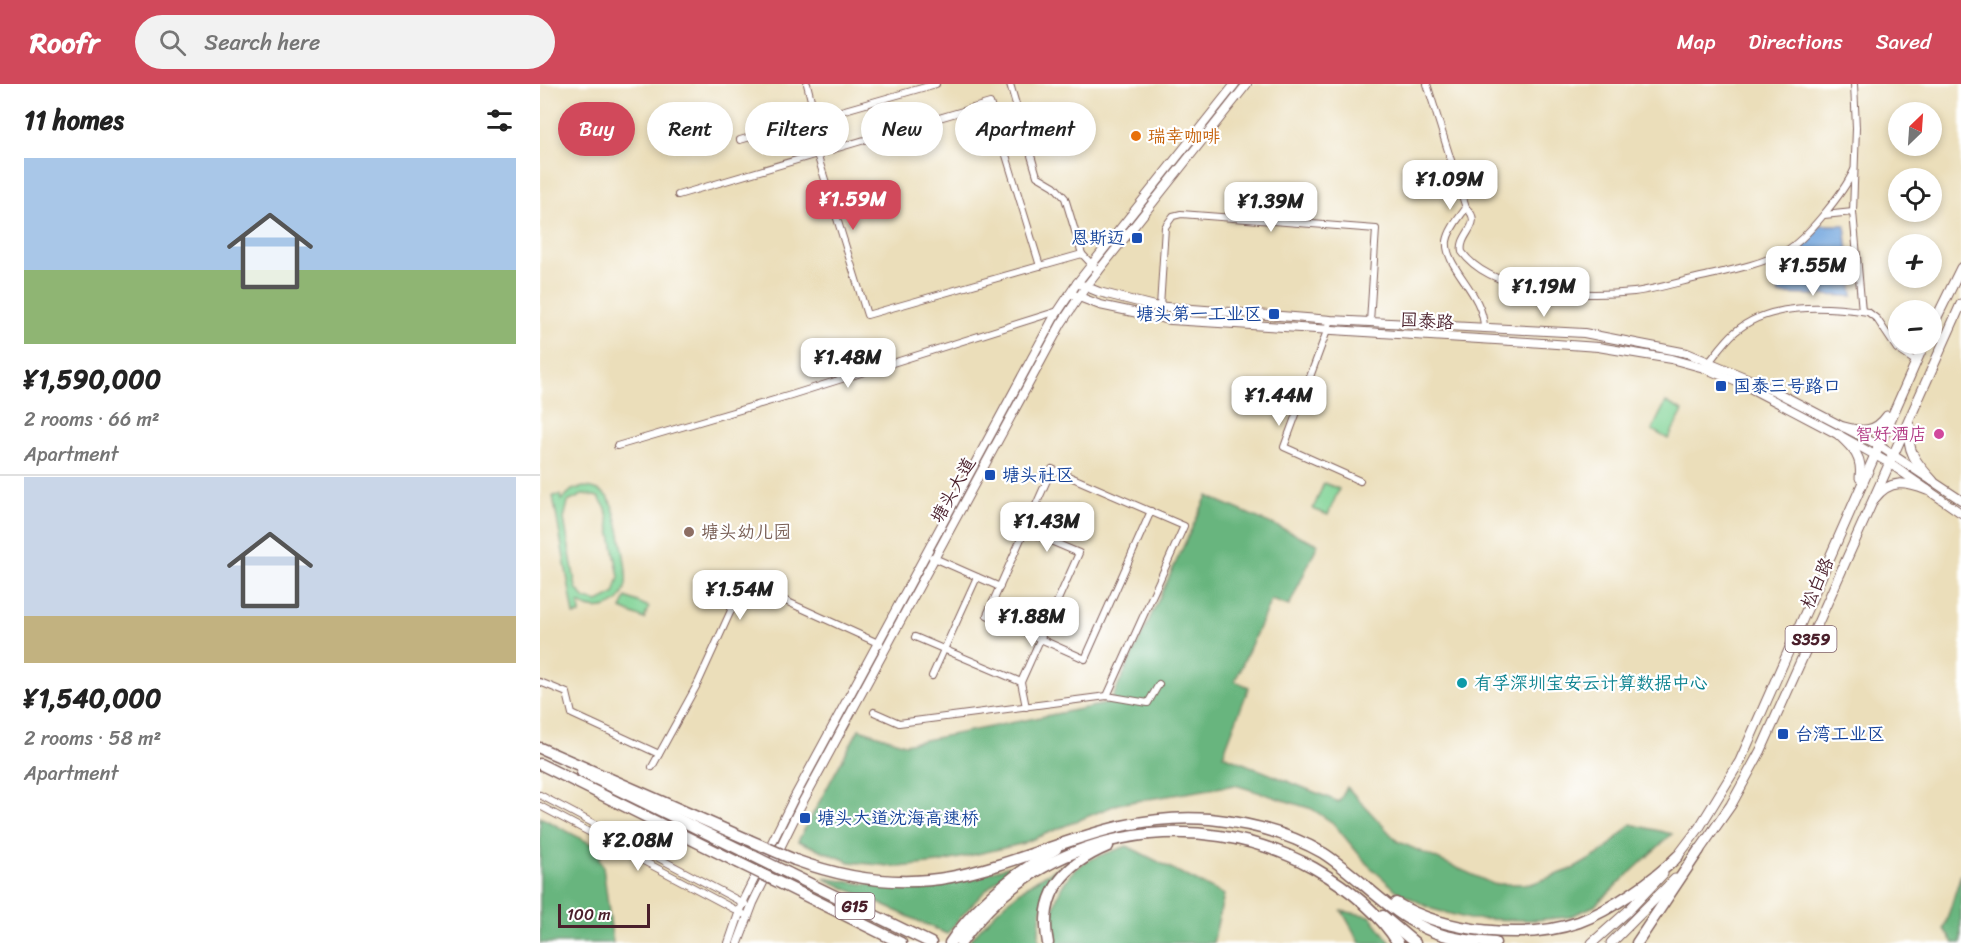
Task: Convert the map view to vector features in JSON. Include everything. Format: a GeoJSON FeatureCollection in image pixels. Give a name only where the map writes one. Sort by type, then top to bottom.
{"type":"FeatureCollection","features":[{"type":"Feature","properties":{"kind":"highway"},"geometry":{"type":"LineString","coordinates":[[540,749],[795,860],[861,878],[913,881],[976,871],[1072,839],[1140,821],[1194,818],[1228,821],[1274,831],[1303,842],[1339,864],[1405,917],[1431,931],[1462,940],[1496,943]]}},
{"type":"Feature","properties":{"kind":"highway","name":"G15"},"geometry":{"type":"LineString","coordinates":[[540,749],[927,941]]}},
{"type":"Feature","properties":{"kind":"highway","name":"G15"},"geometry":{"type":"LineString","coordinates":[[540,764],[901,943]]}},
{"type":"Feature","properties":{"kind":"highway"},"geometry":{"type":"LineString","coordinates":[[961,943],[990,909],[1028,877],[1086,847],[1128,838],[1187,831],[1224,835],[1256,842],[1293,857],[1323,873],[1397,926],[1415,943]]}},
{"type":"Feature","properties":{"kind":"highway"},"geometry":{"type":"LineString","coordinates":[[1048,943],[1049,906],[1064,874],[1083,857],[1128,838]]}},
{"type":"Feature","properties":{"kind":"highway"},"geometry":{"type":"LineString","coordinates":[[950,943],[996,891],[1024,869],[1072,839]]}},
{"type":"Feature","properties":{"kind":"highway"},"geometry":{"type":"LineString","coordinates":[[1637,943],[1700,850]]}},
{"type":"Feature","properties":{"kind":"highway"},"geometry":{"type":"LineString","coordinates":[[1377,893],[1417,915],[1446,925],[1477,930],[1548,928],[1594,916],[1655,876],[1678,856]]}},
{"type":"Feature","properties":{"kind":"highway"},"geometry":{"type":"LineString","coordinates":[[1368,906],[1382,919],[1398,943]]}},
{"type":"Feature","properties":{"kind":"highway"},"geometry":{"type":"LineString","coordinates":[[839,912],[889,943]]}},
{"type":"Feature","properties":{"kind":"main road","name":"塘头大道"},"geometry":{"type":"LineString","coordinates":[[1096,269],[1235,84]]}},
{"type":"Feature","properties":{"kind":"main road","name":"塘头大道"},"geometry":{"type":"LineString","coordinates":[[729,943],[882,645],[1058,311],[1074,296],[1247,84]]}},
{"type":"Feature","properties":{"kind":"main road"},"geometry":{"type":"LineString","coordinates":[[1942,307],[1961,268]]}},
{"type":"Feature","properties":{"kind":"main road","name":"塘头大道"},"geometry":{"type":"LineString","coordinates":[[930,556],[1071,307],[1074,296]]}},
{"type":"Feature","properties":{"kind":"main road","name":"松白路"},"geometry":{"type":"LineString","coordinates":[[1611,943],[1652,904],[1700,850],[1731,805],[1761,750],[1961,304]]}},
{"type":"Feature","properties":{"kind":"main road","name":"松白路"},"geometry":{"type":"LineString","coordinates":[[1592,943],[1647,892],[1678,856],[1710,811],[1740,761],[1919,354]]}},
{"type":"Feature","properties":{"kind":"main road"},"geometry":{"type":"LineString","coordinates":[[1841,431],[1876,428],[1885,419],[1901,394]]}},
{"type":"Feature","properties":{"kind":"main road"},"geometry":{"type":"LineString","coordinates":[[1914,407],[1909,429],[1910,448],[1930,485]]}},
{"type":"Feature","properties":{"kind":"main road"},"geometry":{"type":"LineString","coordinates":[[1841,431],[1860,459],[1861,475],[1857,492]]}},
{"type":"Feature","properties":{"kind":"main road"},"geometry":{"type":"LineString","coordinates":[[1869,507],[1884,488],[1897,483],[1930,485]]}},
{"type":"Feature","properties":{"kind":"main road","name":"塘头大道"},"geometry":{"type":"LineString","coordinates":[[738,943],[743,914]]}},
{"type":"Feature","properties":{"kind":"street"},"geometry":{"type":"LineString","coordinates":[[807,84],[812,102]]}},
{"type":"Feature","properties":{"kind":"street"},"geometry":{"type":"LineString","coordinates":[[849,108],[921,86],[936,84]]}},
{"type":"Feature","properties":{"kind":"street"},"geometry":{"type":"LineString","coordinates":[[1010,84],[1037,176],[1054,186],[1065,198],[1082,254],[1096,269]]}},
{"type":"Feature","properties":{"kind":"street"},"geometry":{"type":"LineString","coordinates":[[1427,84],[1466,208],[1474,222],[1462,240],[1462,252],[1482,269],[1517,284],[1556,292],[1596,294],[1636,292],[1749,266],[1786,251],[1838,199],[1854,170]]}},
{"type":"Feature","properties":{"kind":"street"},"geometry":{"type":"LineString","coordinates":[[1854,84],[1853,212],[1862,311]]}},
{"type":"Feature","properties":{"kind":"street"},"geometry":{"type":"LineString","coordinates":[[849,145],[990,104],[1040,266]]}},
{"type":"Feature","properties":{"kind":"street"},"geometry":{"type":"LineString","coordinates":[[740,140],[745,139]]}},
{"type":"Feature","properties":{"kind":"street"},"geometry":{"type":"LineString","coordinates":[[678,195],[811,156]]}},
{"type":"Feature","properties":{"kind":"street"},"geometry":{"type":"LineString","coordinates":[[822,156],[867,315],[1082,254]]}},
{"type":"Feature","properties":{"kind":"street"},"geometry":{"type":"LineString","coordinates":[[1466,208],[1451,231],[1447,241],[1448,252],[1481,307],[1484,328]]}},
{"type":"Feature","properties":{"kind":"street"},"geometry":{"type":"LineString","coordinates":[[1823,215],[1853,212]]}},
{"type":"Feature","properties":{"kind":"street"},"geometry":{"type":"LineString","coordinates":[[1160,307],[1165,227],[1173,216],[1181,214],[1376,229],[1370,322]]}},
{"type":"Feature","properties":{"kind":"street","name":"国泰路"},"geometry":{"type":"LineString","coordinates":[[1081,286],[1130,302],[1160,307],[1331,320],[1584,333],[1687,352],[1710,360],[1891,458],[1930,485],[1961,513]]}},
{"type":"Feature","properties":{"kind":"street","name":"国泰路"},"geometry":{"type":"LineString","coordinates":[[1074,296],[1171,320],[1598,347],[1671,359],[1704,368],[1841,431]]}},
{"type":"Feature","properties":{"kind":"street"},"geometry":{"type":"LineString","coordinates":[[616,446],[791,395],[1071,307]]}},
{"type":"Feature","properties":{"kind":"street"},"geometry":{"type":"LineString","coordinates":[[1710,360],[1735,332],[1772,313],[1790,309],[1862,311],[1873,315],[1890,342],[1916,361]]}},
{"type":"Feature","properties":{"kind":"street"},"geometry":{"type":"LineString","coordinates":[[1331,320],[1284,447],[1359,482]]}},
{"type":"Feature","properties":{"kind":"street"},"geometry":{"type":"LineString","coordinates":[[1107,696],[1184,526],[1052,469],[987,615],[1085,659],[1151,512]]}},
{"type":"Feature","properties":{"kind":"street","name":"国泰路"},"geometry":{"type":"LineString","coordinates":[[1930,485],[1961,500]]}},
{"type":"Feature","properties":{"kind":"street"},"geometry":{"type":"LineString","coordinates":[[1025,530],[1079,553],[1021,682],[1026,707]]}},
{"type":"Feature","properties":{"kind":"street"},"geometry":{"type":"LineString","coordinates":[[930,556],[1000,587]]}},
{"type":"Feature","properties":{"kind":"street"},"geometry":{"type":"LineString","coordinates":[[932,676],[977,577]]}},
{"type":"Feature","properties":{"kind":"street"},"geometry":{"type":"LineString","coordinates":[[652,766],[698,683],[744,582],[882,645]]}},
{"type":"Feature","properties":{"kind":"street"},"geometry":{"type":"LineString","coordinates":[[915,637],[1021,682]]}},
{"type":"Feature","properties":{"kind":"street"},"geometry":{"type":"LineString","coordinates":[[540,682],[567,693],[572,714],[659,754]]}},
{"type":"Feature","properties":{"kind":"street"},"geometry":{"type":"LineString","coordinates":[[874,712],[899,723],[1107,696],[1148,703],[1159,684]]}},
{"type":"Feature","properties":{"kind":"street"},"geometry":{"type":"LineString","coordinates":[[540,795],[747,905]]}},
{"type":"Feature","properties":{"kind":"street"},"geometry":{"type":"LineString","coordinates":[[540,806],[743,914]]}},
{"type":"Feature","properties":{"kind":"green space"},"geometry":{"type":"Polygon","coordinates":[[[1666,402],[1683,411],[1668,439],[1652,430],[1666,402]]]}},
{"type":"Feature","properties":{"kind":"green space"},"geometry":{"type":"Polygon","coordinates":[[[1324,483],[1339,489],[1328,515],[1313,509],[1324,483]]]}},
{"type":"Feature","properties":{"kind":"green space"},"geometry":{"type":"Polygon","coordinates":[[[591,488],[600,491],[608,498],[618,526],[626,577],[624,592],[620,599],[608,607],[601,608],[579,603],[580,614],[574,615],[553,496],[560,495],[561,500],[572,490],[591,488]],[[584,494],[568,502],[564,519],[576,588],[585,599],[598,602],[614,594],[619,577],[606,508],[598,497],[584,494]]]}},
{"type":"Feature","properties":{"kind":"green space"},"geometry":{"type":"Polygon","coordinates":[[[1207,496],[1318,544],[1289,606],[1271,600],[1235,681],[1249,687],[1223,755],[1339,802],[1347,787],[1397,841],[1493,884],[1531,884],[1575,868],[1604,851],[1631,824],[1672,834],[1594,906],[1569,917],[1535,920],[1469,919],[1432,909],[1397,891],[1367,864],[1333,823],[1312,809],[1235,785],[1118,804],[1021,844],[938,863],[899,867],[850,862],[798,841],[859,729],[905,744],[1110,703],[1207,496]]]}},
{"type":"Feature","properties":{"kind":"green space"},"geometry":{"type":"Polygon","coordinates":[[[626,597],[649,607],[644,619],[621,609],[626,597]]]}},
{"type":"Feature","properties":{"kind":"green space"},"geometry":{"type":"Polygon","coordinates":[[[540,817],[605,851],[599,858],[603,866],[613,943],[540,943],[540,817]]]}},
{"type":"Feature","properties":{"kind":"green space"},"geometry":{"type":"Polygon","coordinates":[[[1127,846],[1224,895],[1213,943],[1054,943],[1052,920],[1054,908],[1057,897],[1069,876],[1087,861],[1127,846]]]}},
{"type":"Feature","properties":{"kind":"green space"},"geometry":{"type":"Polygon","coordinates":[[[1017,864],[980,896],[947,934],[823,878],[894,887],[930,886],[968,879],[1017,864]]]}},
{"type":"Feature","properties":{"kind":"green space"},"geometry":{"type":"Polygon","coordinates":[[[1065,865],[1052,883],[1044,901],[1039,943],[968,943],[1012,898],[1036,880],[1065,865]]]}},
{"type":"Feature","properties":{"kind":"green space"},"geometry":{"type":"Polygon","coordinates":[[[1961,874],[1961,943],[1953,943],[1944,929],[1961,874]]]}},
{"type":"Feature","properties":{"kind":"green space"},"geometry":{"type":"Polygon","coordinates":[[[1342,911],[1370,916],[1391,943],[1360,943],[1342,911]]]}},
{"type":"Feature","properties":{"kind":"water"},"geometry":{"type":"Polygon","coordinates":[[[1821,225],[1845,225],[1853,296],[1779,294],[1773,269],[1795,252],[1821,225]]]}},
{"type":"Feature","properties":{"kind":"place","name":"瑞幸咖啡"},"geometry":{"type":"Point","coordinates":[1136,136]}},
{"type":"Feature","properties":{"kind":"place","name":"恩斯迈"},"geometry":{"type":"Point","coordinates":[1137,238]}},
{"type":"Feature","properties":{"kind":"place","name":"塘头第一工业区"},"geometry":{"type":"Point","coordinates":[1274,314]}},
{"type":"Feature","properties":{"kind":"place","name":"国泰三号路口"},"geometry":{"type":"Point","coordinates":[1721,386]}},
{"type":"Feature","properties":{"kind":"place","name":"智好酒店"},"geometry":{"type":"Point","coordinates":[1939,434]}},
{"type":"Feature","properties":{"kind":"place","name":"塘头社区"},"geometry":{"type":"Point","coordinates":[990,475]}},
{"type":"Feature","properties":{"kind":"place","name":"塘头幼儿园"},"geometry":{"type":"Point","coordinates":[689,532]}},
{"type":"Feature","properties":{"kind":"place","name":"有孚深圳宝安云计算数据中心"},"geometry":{"type":"Point","coordinates":[1462,683]}},
{"type":"Feature","properties":{"kind":"place","name":"台湾工业区"},"geometry":{"type":"Point","coordinates":[1783,734]}},
{"type":"Feature","properties":{"kind":"place","name":"塘头大道沈海高速桥"},"geometry":{"type":"Point","coordinates":[805,818]}}]}
